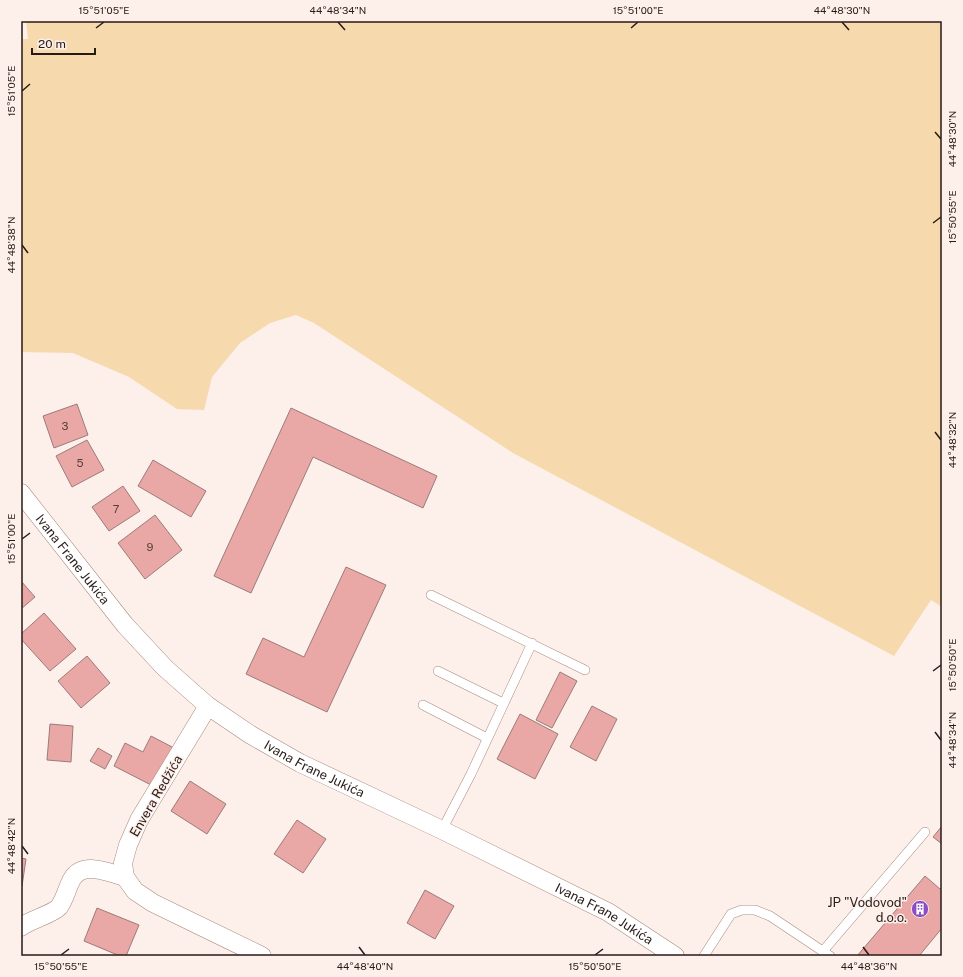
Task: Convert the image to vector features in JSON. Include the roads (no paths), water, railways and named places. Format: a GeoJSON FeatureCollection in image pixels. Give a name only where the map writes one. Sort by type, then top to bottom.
{"type":"FeatureCollection","features":[{"type":"Feature","properties":{"kind":"street","name":"Ivana Frane Jukića"},"geometry":{"type":"LineString","coordinates":[[22,495],[125,625],[165,668],[208,706],[251,736],[300,763],[442,830],[608,912],[675,956]]}},
{"type":"Feature","properties":{"kind":"street","name":"Envera Redžića"},"geometry":{"type":"LineString","coordinates":[[125,877],[123,863],[128,845],[139,820],[208,706]]}},
{"type":"Feature","properties":{"kind":"street"},"geometry":{"type":"LineString","coordinates":[[21,927],[58,908],[73,877],[80,870],[92,868],[125,877],[135,891],[153,902],[262,956]]}},
{"type":"Feature","properties":{"kind":"lane"},"geometry":{"type":"LineString","coordinates":[[431,595],[585,670]]}},
{"type":"Feature","properties":{"kind":"lane"},"geometry":{"type":"LineString","coordinates":[[442,830],[471,774],[532,643]]}},
{"type":"Feature","properties":{"kind":"lane"},"geometry":{"type":"LineString","coordinates":[[438,671],[503,703]]}},
{"type":"Feature","properties":{"kind":"lane"},"geometry":{"type":"LineString","coordinates":[[423,705],[487,738]]}},
{"type":"Feature","properties":{"kind":"lane"},"geometry":{"type":"LineString","coordinates":[[704,956],[731,914],[742,910],[755,910],[770,916],[827,953],[925,832]]}},
{"type":"Feature","properties":{"kind":"place","name":"JP \"Vodovod\" d.o.o."},"geometry":{"type":"Point","coordinates":[920,909]}}]}
